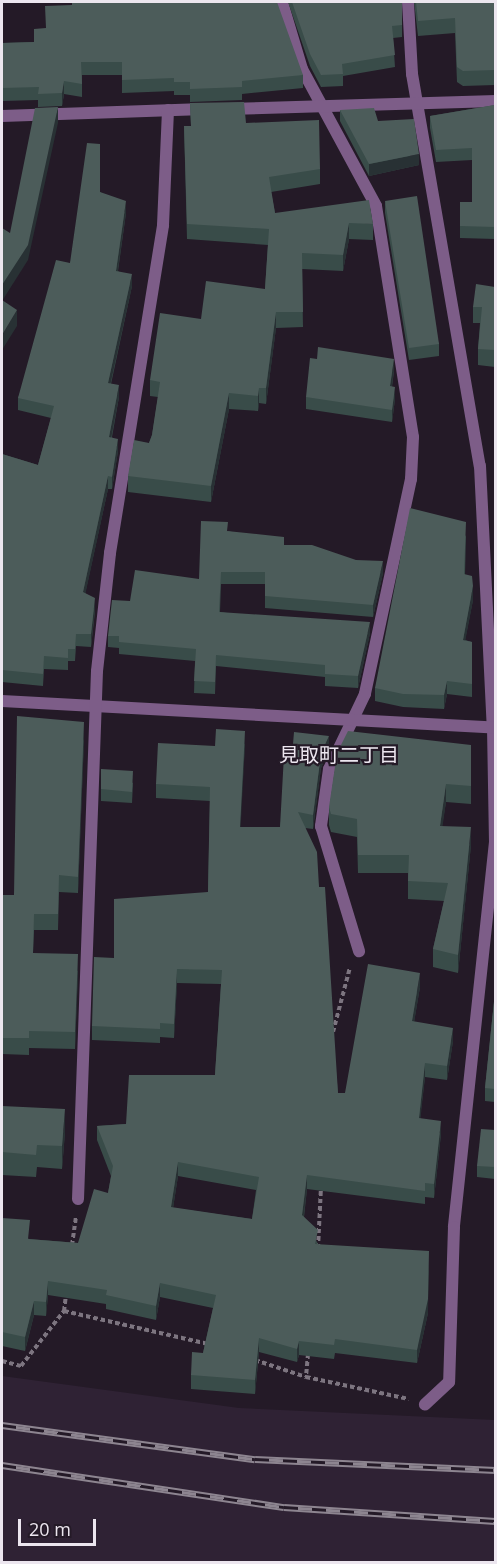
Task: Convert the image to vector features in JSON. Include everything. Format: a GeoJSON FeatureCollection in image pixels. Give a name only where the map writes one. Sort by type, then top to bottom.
{"type":"FeatureCollection","features":[{"type":"Feature","properties":{"kind":"street"},"geometry":{"type":"LineString","coordinates":[[282,2],[302,69],[376,206],[412,426],[411,479],[373,626],[365,694],[349,720],[329,769],[321,826],[359,951]]}},
{"type":"Feature","properties":{"kind":"street"},"geometry":{"type":"LineString","coordinates":[[408,2],[419,102],[480,466],[493,728],[495,842],[454,1227],[449,1382],[425,1404]]}},
{"type":"Feature","properties":{"kind":"street"},"geometry":{"type":"LineString","coordinates":[[2,116],[168,110],[322,108],[495,100]]}},
{"type":"Feature","properties":{"kind":"street"},"geometry":{"type":"LineString","coordinates":[[78,1199],[98,706],[110,553],[163,225],[168,110]]}},
{"type":"Feature","properties":{"kind":"street"},"geometry":{"type":"LineString","coordinates":[[2,701],[493,728]]}},
{"type":"Feature","properties":{"kind":"path"},"geometry":{"type":"LineString","coordinates":[[332,1040],[344,977],[359,951]]}},
{"type":"Feature","properties":{"kind":"path"},"geometry":{"type":"LineString","coordinates":[[317,1256],[322,1176]]}},
{"type":"Feature","properties":{"kind":"path"},"geometry":{"type":"LineString","coordinates":[[71,1255],[78,1199]]}},
{"type":"Feature","properties":{"kind":"path"},"geometry":{"type":"LineString","coordinates":[[2,1361],[21,1366],[64,1311],[67,1289]]}},
{"type":"Feature","properties":{"kind":"path"},"geometry":{"type":"LineString","coordinates":[[64,1311],[212,1345]]}},
{"type":"Feature","properties":{"kind":"path"},"geometry":{"type":"LineString","coordinates":[[306,1377],[310,1345]]}},
{"type":"Feature","properties":{"kind":"path"},"geometry":{"type":"LineString","coordinates":[[243,1356],[306,1377],[425,1404]]}},
{"type":"Feature","properties":{"kind":"shaded area"},"geometry":{"type":"Polygon","coordinates":[[[2,1376],[239,1408],[495,1420],[495,1562],[2,1562],[2,1376]]]}},
{"type":"Feature","properties":{"kind":"building"},"geometry":{"type":"Polygon","coordinates":[[[72,2],[277,2],[303,75],[242,81],[242,87],[190,89],[190,82],[174,82],[174,78],[122,80],[122,62],[81,62],[82,84],[64,81],[62,93],[38,94],[39,87],[2,88],[2,43],[34,42],[34,29],[46,28],[45,6],[72,5],[72,2]]]}},
{"type":"Feature","properties":{"kind":"building"},"geometry":{"type":"Polygon","coordinates":[[[292,2],[402,2],[402,25],[392,26],[395,55],[342,64],[343,74],[321,75],[310,54],[292,2]]]}},
{"type":"Feature","properties":{"kind":"building"},"geometry":{"type":"Polygon","coordinates":[[[416,2],[495,2],[495,70],[463,71],[457,67],[455,18],[418,21],[416,2]]]}},
{"type":"Feature","properties":{"kind":"building"},"geometry":{"type":"Polygon","coordinates":[[[244,102],[246,123],[319,120],[320,169],[269,177],[275,213],[369,200],[373,224],[349,223],[343,255],[302,253],[303,312],[276,312],[266,388],[259,388],[258,396],[229,393],[211,486],[128,476],[134,440],[149,443],[152,435],[160,382],[150,380],[160,313],[201,319],[206,281],[265,289],[269,229],[187,224],[184,126],[191,126],[190,103],[244,102]]]}},
{"type":"Feature","properties":{"kind":"building"},"geometry":{"type":"Polygon","coordinates":[[[495,105],[495,227],[460,226],[460,202],[472,202],[472,148],[436,150],[430,116],[495,105]]]}},
{"type":"Feature","properties":{"kind":"building"},"geometry":{"type":"Polygon","coordinates":[[[58,107],[28,245],[2,285],[2,228],[10,233],[35,108],[58,107]]]}},
{"type":"Feature","properties":{"kind":"building"},"geometry":{"type":"Polygon","coordinates":[[[374,108],[378,121],[414,119],[419,154],[369,164],[340,110],[374,108]]]}},
{"type":"Feature","properties":{"kind":"building"},"geometry":{"type":"Polygon","coordinates":[[[87,143],[100,144],[100,192],[126,201],[116,271],[132,274],[108,383],[119,385],[109,437],[118,439],[112,477],[108,476],[83,592],[95,598],[91,634],[76,634],[75,649],[68,649],[68,658],[44,656],[43,674],[2,670],[2,454],[38,465],[54,406],[18,398],[56,260],[70,263],[87,143]]]}},
{"type":"Feature","properties":{"kind":"building"},"geometry":{"type":"Polygon","coordinates":[[[417,196],[439,344],[409,348],[385,201],[417,196]]]}},
{"type":"Feature","properties":{"kind":"building"},"geometry":{"type":"Polygon","coordinates":[[[476,284],[495,287],[495,350],[478,349],[482,307],[473,307],[476,284]]]}},
{"type":"Feature","properties":{"kind":"building"},"geometry":{"type":"Polygon","coordinates":[[[2,300],[17,310],[2,335],[2,300]]]}},
{"type":"Feature","properties":{"kind":"building"},"geometry":{"type":"Polygon","coordinates":[[[318,347],[394,359],[390,386],[395,387],[392,410],[306,397],[310,358],[317,359],[318,347]]]}},
{"type":"Feature","properties":{"kind":"building"},"geometry":{"type":"Polygon","coordinates":[[[410,508],[466,522],[464,574],[472,576],[473,586],[463,640],[472,642],[472,684],[447,681],[444,695],[403,694],[375,688],[410,508]]]}},
{"type":"Feature","properties":{"kind":"building"},"geometry":{"type":"Polygon","coordinates":[[[201,521],[228,522],[227,531],[284,537],[284,545],[312,545],[356,560],[383,561],[373,605],[265,596],[265,572],[221,572],[219,612],[370,622],[358,676],[325,674],[325,665],[216,655],[215,682],[194,681],[196,649],[119,642],[119,636],[108,636],[112,600],[130,601],[135,570],[199,579],[201,521]]]}},
{"type":"Feature","properties":{"kind":"building"},"geometry":{"type":"Polygon","coordinates":[[[17,716],[84,722],[78,877],[59,875],[58,914],[34,914],[33,953],[78,954],[75,1032],[29,1031],[29,1038],[2,1038],[2,895],[14,895],[17,716]]]}},
{"type":"Feature","properties":{"kind":"building"},"geometry":{"type":"Polygon","coordinates":[[[216,729],[245,731],[240,827],[280,827],[284,755],[292,756],[294,732],[329,736],[321,754],[313,815],[298,812],[317,852],[319,887],[325,887],[338,1093],[345,1093],[368,964],[420,973],[412,1021],[453,1028],[447,1066],[425,1063],[419,1118],[441,1121],[434,1184],[425,1183],[425,1191],[307,1175],[302,1215],[318,1230],[315,1244],[429,1251],[428,1299],[417,1350],[335,1339],[334,1345],[299,1341],[297,1349],[259,1338],[255,1380],[191,1375],[192,1352],[203,1353],[216,1295],[160,1283],[156,1306],[106,1295],[107,1290],[48,1281],[46,1302],[34,1301],[25,1337],[2,1332],[2,1218],[30,1220],[28,1239],[78,1243],[94,1189],[108,1193],[113,1166],[97,1126],[126,1124],[129,1075],[215,1075],[222,970],[177,969],[174,1024],[160,1023],[160,1029],[92,1026],[94,957],[114,958],[114,899],[208,892],[210,787],[156,784],[158,743],[215,746],[216,729]],[[178,1162],[171,1207],[252,1219],[259,1177],[178,1162]]]}},
{"type":"Feature","properties":{"kind":"building"},"geometry":{"type":"Polygon","coordinates":[[[348,731],[471,745],[471,786],[446,784],[440,826],[471,827],[458,955],[433,949],[448,883],[408,881],[409,855],[358,855],[357,819],[331,814],[329,807],[337,753],[348,731]]]}},
{"type":"Feature","properties":{"kind":"building"},"geometry":{"type":"Polygon","coordinates":[[[101,769],[133,771],[132,792],[101,789],[101,769]]]}},
{"type":"Feature","properties":{"kind":"building"},"geometry":{"type":"Polygon","coordinates":[[[495,992],[495,1089],[485,1088],[495,992]]]}},
{"type":"Feature","properties":{"kind":"building"},"geometry":{"type":"Polygon","coordinates":[[[2,1106],[65,1109],[62,1146],[37,1145],[36,1155],[2,1152],[2,1106]]]}},
{"type":"Feature","properties":{"kind":"building"},"geometry":{"type":"Polygon","coordinates":[[[481,1129],[495,1130],[495,1167],[477,1166],[481,1129]]]}},
{"type":"Feature","properties":{"kind":"railway"},"geometry":{"type":"LineString","coordinates":[[2,1425],[255,1459],[496,1470]]}},
{"type":"Feature","properties":{"kind":"railway"},"geometry":{"type":"LineString","coordinates":[[2,1465],[284,1507],[496,1521]]}},
{"type":"Feature","properties":{"kind":"district","name":"見取町二丁目"},"geometry":{"type":"Point","coordinates":[339,754]}}]}
